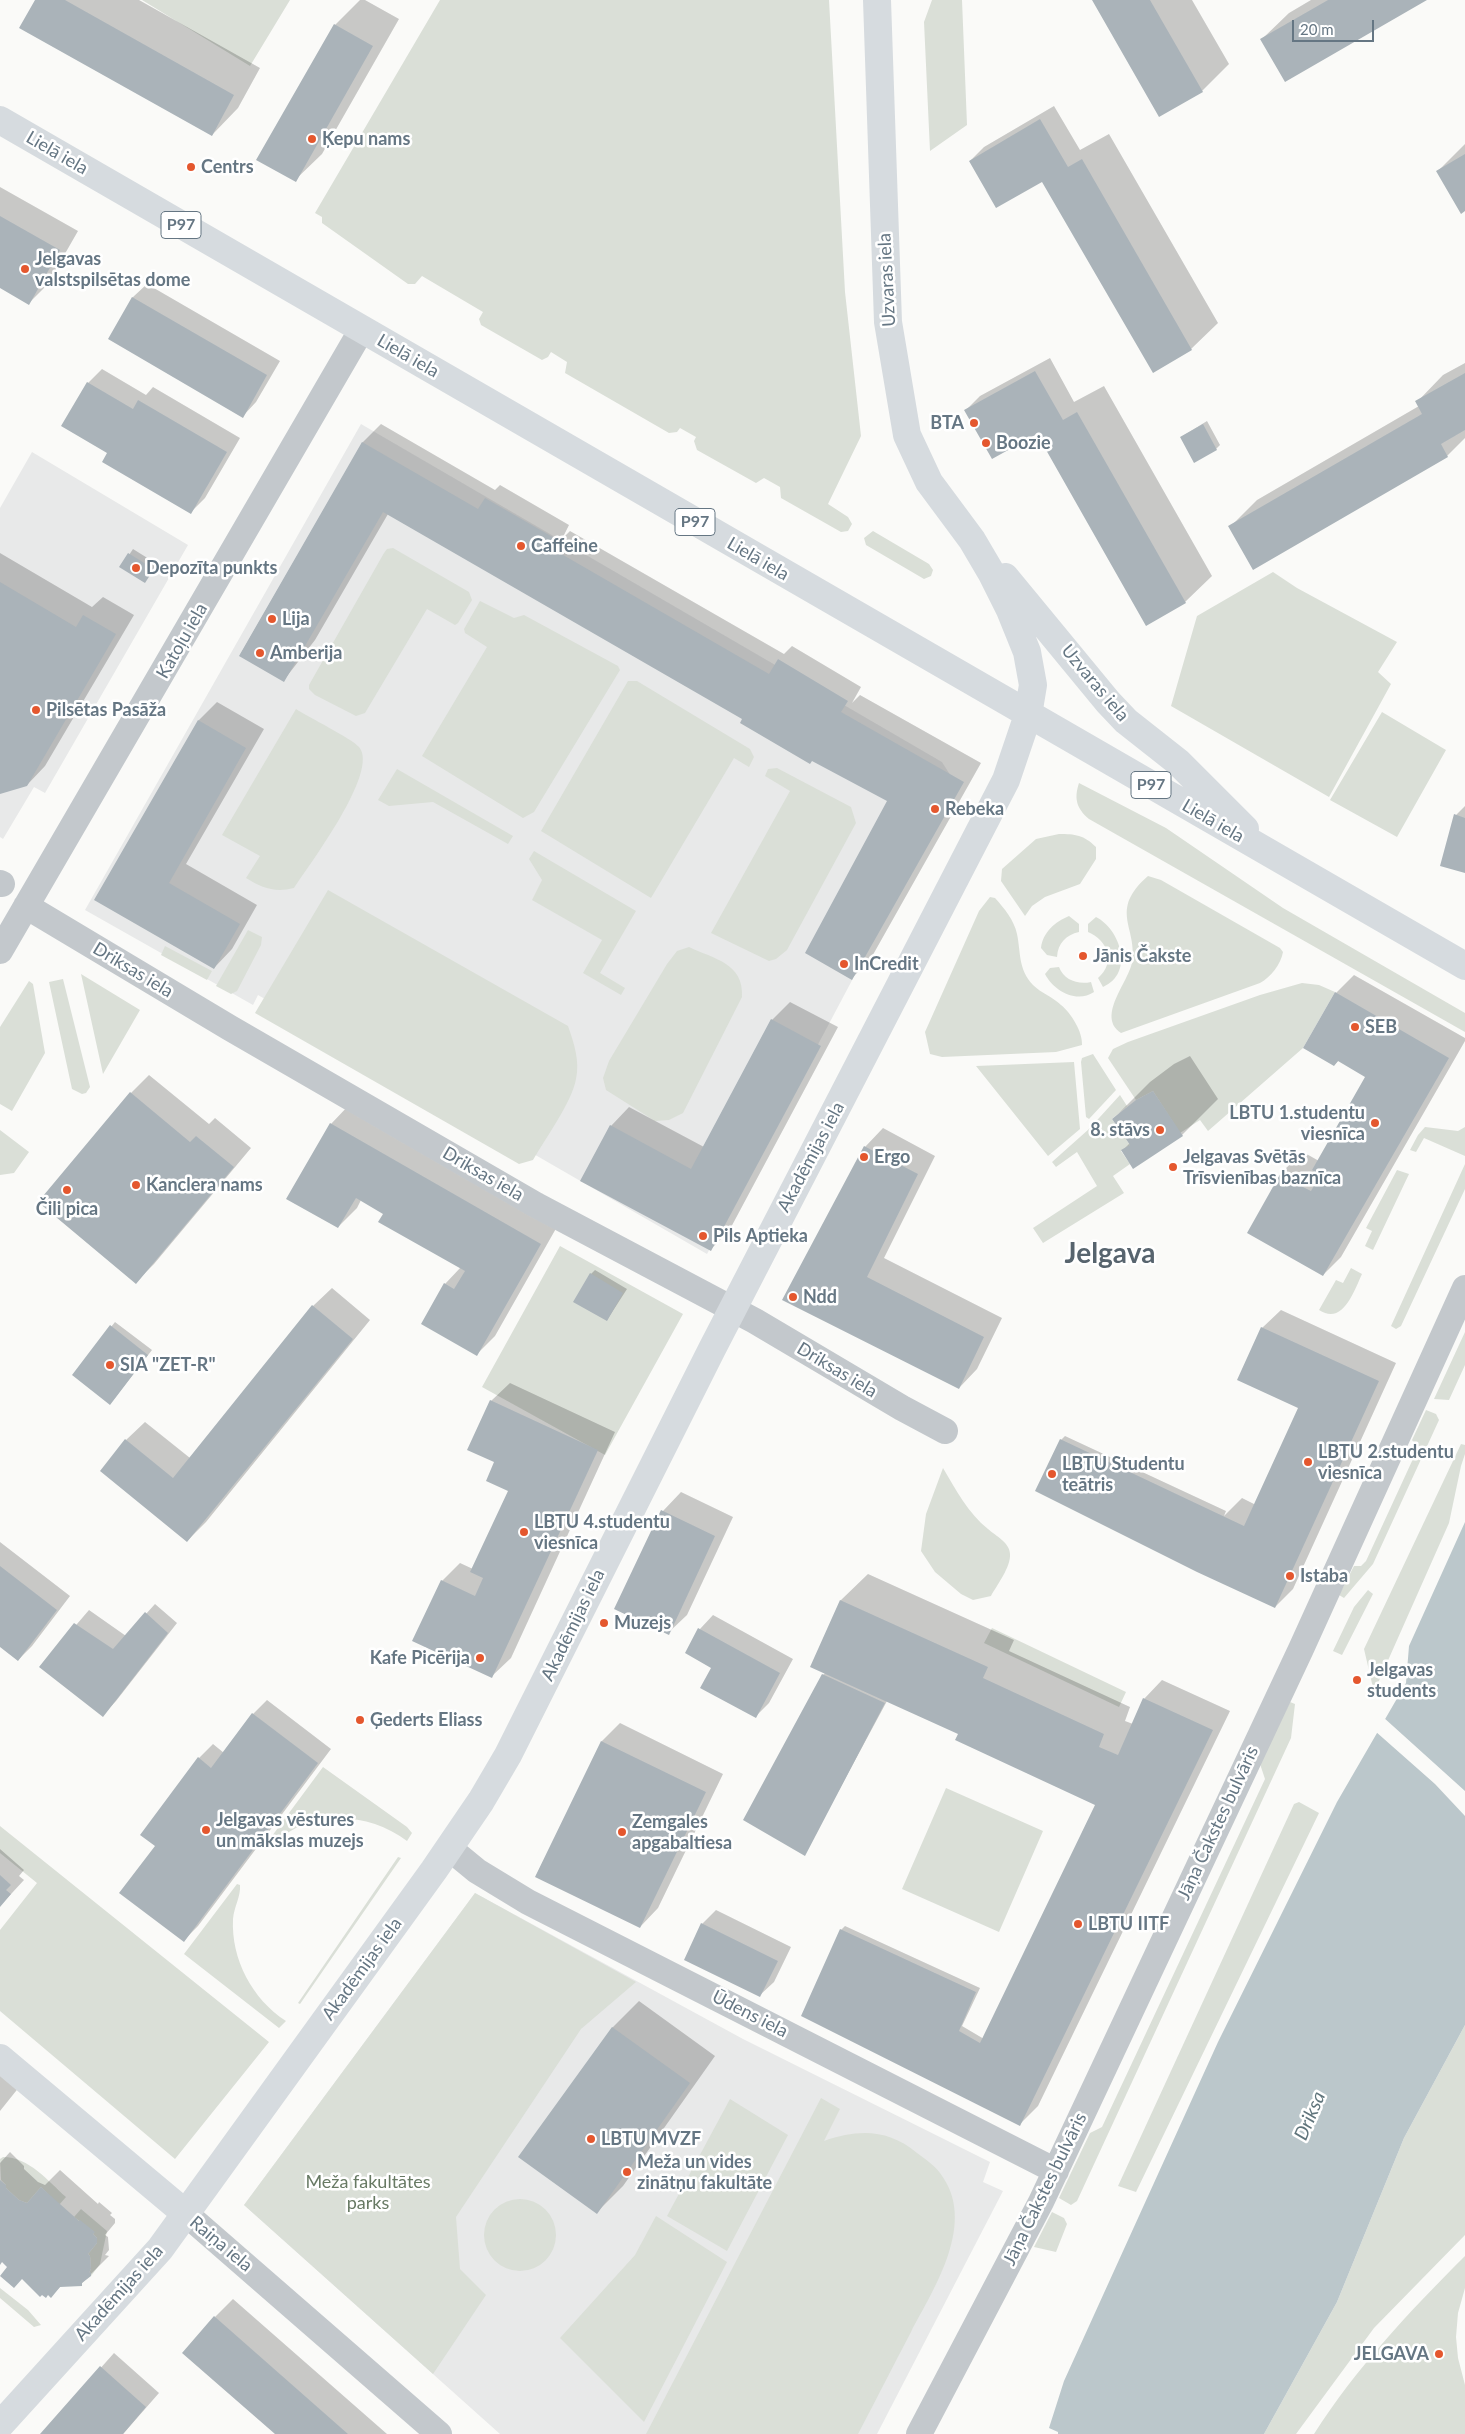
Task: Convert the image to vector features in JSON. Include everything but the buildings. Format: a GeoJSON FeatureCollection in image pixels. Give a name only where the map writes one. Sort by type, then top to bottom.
{"type":"FeatureCollection","features":[{"type":"Feature","properties":{"kind":"main road","name":"Uzvaras iela"},"geometry":{"type":"LineString","coordinates":[[877,0],[888,322],[907,435],[928,482],[972,540],[1020,594],[1108,702],[1126,721],[1178,762],[1273,856]]}},
{"type":"Feature","properties":{"kind":"main road","name":"Lielā iela"},"geometry":{"type":"LineString","coordinates":[[0,120],[1465,966]]}},
{"type":"Feature","properties":{"kind":"main road","name":"Uzvaras iela"},"geometry":{"type":"LineString","coordinates":[[972,540],[1007,604],[1027,652],[1033,684],[1028,715]]}},
{"type":"Feature","properties":{"kind":"main road","name":"Akadēmijas iela"},"geometry":{"type":"LineString","coordinates":[[0,2425],[153,2256],[449,1848],[481,1801],[508,1756],[732,1309],[999,795],[1028,715]]}},
{"type":"Feature","properties":{"kind":"main road","name":"Raiņa iela"},"geometry":{"type":"LineString","coordinates":[[0,2058],[185,2214]]}},
{"type":"Feature","properties":{"kind":"street","name":"Katoļu iela"},"geometry":{"type":"LineString","coordinates":[[0,951],[362,329]]}},
{"type":"Feature","properties":{"kind":"street","name":"Driksas iela"},"geometry":{"type":"LineString","coordinates":[[26,906],[230,1028],[536,1205],[732,1309],[945,1431]]}},
{"type":"Feature","properties":{"kind":"street","name":"Jāņa Čakstes bulvāris"},"geometry":{"type":"LineString","coordinates":[[919,2434],[1056,2171],[1301,1649],[1465,1288]]}},
{"type":"Feature","properties":{"kind":"street","name":"Ūdens iela"},"geometry":{"type":"LineString","coordinates":[[449,1848],[477,1871],[528,1902],[1056,2171]]}},
{"type":"Feature","properties":{"kind":"street","name":"Raiņa iela"},"geometry":{"type":"LineString","coordinates":[[185,2214],[439,2434]]}},
{"type":"Feature","properties":{"kind":"shaded area"},"geometry":{"type":"Polygon","coordinates":[[[361,424],[942,762],[956,784],[707,1254],[258,995],[253,1005],[85,910],[361,424]]]}},
{"type":"Feature","properties":{"kind":"shaded area"},"geometry":{"type":"Polygon","coordinates":[[[32,452],[188,545],[45,793],[34,787],[3,839],[0,837],[0,508],[32,452]]]}},
{"type":"Feature","properties":{"kind":"shaded area","name":"Meža un vides zinātņu fakultāte"},"geometry":{"type":"Polygon","coordinates":[[[475,1893],[743,2039],[990,2162],[983,2182],[1003,2191],[877,2434],[500,2434],[244,2205],[475,1893]]]}},
{"type":"Feature","properties":{"kind":"green space"},"geometry":{"type":"Polygon","coordinates":[[[142,0],[290,0],[250,66],[142,0]]]}},
{"type":"Feature","properties":{"kind":"green space"},"geometry":{"type":"Polygon","coordinates":[[[440,0],[829,0],[845,292],[861,436],[828,504],[848,517],[852,524],[848,531],[841,532],[781,498],[780,487],[764,478],[756,483],[697,450],[694,441],[696,437],[680,428],[677,432],[669,433],[565,373],[567,362],[551,352],[548,357],[542,360],[481,325],[479,319],[483,312],[422,276],[415,284],[408,284],[322,223],[322,217],[315,213],[440,0]]]}},
{"type":"Feature","properties":{"kind":"green space"},"geometry":{"type":"Polygon","coordinates":[[[932,0],[962,0],[967,125],[930,151],[924,22],[932,0]]]}},
{"type":"Feature","properties":{"kind":"green space"},"geometry":{"type":"Polygon","coordinates":[[[873,531],[929,564],[933,570],[931,576],[924,579],[866,545],[864,538],[873,531]]]}},
{"type":"Feature","properties":{"kind":"green space"},"geometry":{"type":"Polygon","coordinates":[[[393,548],[469,592],[472,600],[455,625],[427,609],[365,713],[356,716],[315,695],[309,689],[309,685],[384,553],[387,549],[393,548]]]}},
{"type":"Feature","properties":{"kind":"green space"},"geometry":{"type":"Polygon","coordinates":[[[1273,572],[1297,588],[1397,642],[1378,672],[1391,684],[1329,797],[1171,706],[1197,616],[1273,572]]]}},
{"type":"Feature","properties":{"kind":"green space"},"geometry":{"type":"Polygon","coordinates":[[[480,601],[514,618],[524,615],[618,666],[620,670],[534,812],[523,818],[422,756],[487,647],[465,633],[464,629],[480,601]]]}},
{"type":"Feature","properties":{"kind":"green space"},"geometry":{"type":"Polygon","coordinates":[[[628,681],[637,681],[750,749],[754,757],[749,767],[734,758],[651,898],[541,831],[628,681]]]}},
{"type":"Feature","properties":{"kind":"green space"},"geometry":{"type":"Polygon","coordinates":[[[296,709],[354,743],[359,747],[363,759],[360,776],[352,796],[327,840],[294,888],[275,890],[263,887],[246,878],[260,856],[222,835],[296,709]]]}},
{"type":"Feature","properties":{"kind":"green space"},"geometry":{"type":"Polygon","coordinates":[[[1382,712],[1446,750],[1397,837],[1330,800],[1382,712]]]}},
{"type":"Feature","properties":{"kind":"green space"},"geometry":{"type":"Polygon","coordinates":[[[777,768],[851,807],[856,823],[787,950],[776,959],[769,961],[711,933],[790,791],[765,776],[768,769],[777,768]]]}},
{"type":"Feature","properties":{"kind":"green space"},"geometry":{"type":"Polygon","coordinates":[[[397,769],[513,836],[508,844],[433,802],[389,806],[378,800],[397,769]]]}},
{"type":"Feature","properties":{"kind":"green space"},"geometry":{"type":"Polygon","coordinates":[[[1079,783],[1166,828],[1283,908],[1465,1013],[1465,1032],[1089,819],[1081,811],[1077,802],[1079,783]]]}},
{"type":"Feature","properties":{"kind":"green space"},"geometry":{"type":"Polygon","coordinates":[[[1059,834],[1075,835],[1087,840],[1096,847],[1096,859],[1080,884],[1045,897],[1032,906],[1025,916],[1001,881],[1002,869],[1036,839],[1059,834]]]}},
{"type":"Feature","properties":{"kind":"green space"},"geometry":{"type":"Polygon","coordinates":[[[534,851],[636,911],[600,973],[625,988],[621,995],[583,973],[602,940],[532,900],[542,880],[529,859],[534,851]]]}},
{"type":"Feature","properties":{"kind":"green space"},"geometry":{"type":"Polygon","coordinates":[[[1148,876],[1161,880],[1280,948],[1283,952],[1275,970],[1260,983],[1121,1033],[1114,1026],[1112,1018],[1116,999],[1132,962],[1133,950],[1127,909],[1129,899],[1136,888],[1148,876]]]}},
{"type":"Feature","properties":{"kind":"green space"},"geometry":{"type":"Polygon","coordinates":[[[328,890],[568,1026],[577,1059],[576,1079],[564,1109],[533,1160],[519,1164],[255,1013],[328,890]]]}},
{"type":"Feature","properties":{"kind":"green space"},"geometry":{"type":"Polygon","coordinates":[[[990,897],[995,898],[1014,924],[1022,967],[1028,979],[1036,988],[1065,1008],[1076,1023],[1081,1034],[1082,1045],[1056,1052],[942,1057],[930,1054],[925,1032],[979,911],[990,897]]]}},
{"type":"Feature","properties":{"kind":"green space"},"geometry":{"type":"Polygon","coordinates":[[[1069,916],[1079,924],[1079,932],[1070,935],[1064,940],[1059,948],[1057,957],[1047,955],[1041,948],[1044,937],[1059,921],[1069,916]]]}},
{"type":"Feature","properties":{"kind":"green space"},"geometry":{"type":"Polygon","coordinates":[[[1096,917],[1112,931],[1120,951],[1121,962],[1119,972],[1113,980],[1103,987],[1098,978],[1107,966],[1107,952],[1101,940],[1088,932],[1088,924],[1096,917]]]}},
{"type":"Feature","properties":{"kind":"green space"},"geometry":{"type":"Polygon","coordinates":[[[248,930],[262,937],[261,945],[237,991],[231,994],[216,986],[248,930]]]}},
{"type":"Feature","properties":{"kind":"green space"},"geometry":{"type":"Polygon","coordinates":[[[165,946],[212,971],[207,980],[161,955],[165,946]]]}},
{"type":"Feature","properties":{"kind":"green space"},"geometry":{"type":"Polygon","coordinates":[[[689,947],[717,959],[733,969],[741,986],[742,997],[683,1113],[669,1120],[655,1121],[606,1090],[603,1078],[609,1061],[667,964],[677,951],[689,947]]]}},
{"type":"Feature","properties":{"kind":"green space"},"geometry":{"type":"Polygon","coordinates":[[[1059,967],[1064,975],[1072,981],[1081,983],[1091,982],[1094,992],[1087,995],[1073,996],[1059,990],[1045,974],[1050,968],[1059,967]]]}},
{"type":"Feature","properties":{"kind":"green space"},"geometry":{"type":"Polygon","coordinates":[[[81,974],[140,1010],[103,1074],[81,974]]]}},
{"type":"Feature","properties":{"kind":"green space"},"geometry":{"type":"Polygon","coordinates":[[[63,979],[90,1087],[86,1093],[82,1094],[72,1089],[49,982],[63,979]]]}},
{"type":"Feature","properties":{"kind":"green space"},"geometry":{"type":"Polygon","coordinates":[[[29,981],[33,984],[45,1053],[12,1111],[0,1104],[0,1027],[29,981]]]}},
{"type":"Feature","properties":{"kind":"green space"},"geometry":{"type":"Polygon","coordinates":[[[1302,983],[1319,985],[1335,992],[1303,1048],[1208,1131],[1200,1120],[1180,1133],[1153,1091],[1136,1100],[1108,1058],[1113,1049],[1128,1042],[1260,995],[1302,983]]]}},
{"type":"Feature","properties":{"kind":"green space"},"geometry":{"type":"Polygon","coordinates":[[[1093,1054],[1116,1090],[1089,1119],[1086,1117],[1081,1062],[1082,1058],[1093,1054]]]}},
{"type":"Feature","properties":{"kind":"green space"},"geometry":{"type":"Polygon","coordinates":[[[1074,1062],[1080,1129],[1048,1156],[976,1066],[1074,1062]]]}},
{"type":"Feature","properties":{"kind":"green space"},"geometry":{"type":"Polygon","coordinates":[[[1120,1095],[1127,1106],[1112,1119],[1130,1145],[1121,1151],[1130,1164],[1113,1176],[1124,1193],[1043,1243],[1033,1228],[1097,1186],[1077,1152],[1056,1167],[1052,1162],[1089,1129],[1120,1095]]]}},
{"type":"Feature","properties":{"kind":"green space"},"geometry":{"type":"Polygon","coordinates":[[[1425,1127],[1458,1131],[1465,1127],[1465,1156],[1424,1138],[1416,1152],[1410,1150],[1425,1127]]]}},
{"type":"Feature","properties":{"kind":"green space"},"geometry":{"type":"Polygon","coordinates":[[[0,1130],[29,1152],[14,1173],[0,1175],[0,1130]]]}},
{"type":"Feature","properties":{"kind":"green space"},"geometry":{"type":"Polygon","coordinates":[[[1465,1164],[1465,1189],[1401,1326],[1396,1329],[1391,1326],[1465,1164]]]}},
{"type":"Feature","properties":{"kind":"green space"},"geometry":{"type":"Polygon","coordinates":[[[1397,1170],[1409,1174],[1373,1250],[1365,1246],[1372,1231],[1366,1228],[1397,1170]]]}},
{"type":"Feature","properties":{"kind":"green space"},"geometry":{"type":"Polygon","coordinates":[[[560,1246],[683,1314],[605,1455],[482,1387],[560,1246]]]}},
{"type":"Feature","properties":{"kind":"green space"},"geometry":{"type":"Polygon","coordinates":[[[1351,1268],[1362,1274],[1347,1304],[1335,1314],[1327,1314],[1319,1310],[1336,1280],[1343,1283],[1351,1268]]]}},
{"type":"Feature","properties":{"kind":"green space"},"geometry":{"type":"Polygon","coordinates":[[[1465,1332],[1465,1365],[1449,1400],[1434,1399],[1465,1332]]]}},
{"type":"Feature","properties":{"kind":"green space"},"geometry":{"type":"Polygon","coordinates":[[[1426,1410],[1436,1414],[1439,1420],[1373,1564],[1344,1598],[1339,1595],[1354,1566],[1361,1566],[1366,1561],[1418,1448],[1412,1440],[1426,1410]]]}},
{"type":"Feature","properties":{"kind":"green space"},"geometry":{"type":"Polygon","coordinates":[[[1461,1444],[1465,1445],[1465,1454],[1449,1523],[1374,1692],[1364,1649],[1461,1444]]]}},
{"type":"Feature","properties":{"kind":"green space"},"geometry":{"type":"Polygon","coordinates":[[[943,1468],[968,1508],[981,1523],[1008,1546],[1010,1559],[1008,1565],[991,1596],[973,1600],[961,1594],[935,1572],[921,1551],[926,1514],[943,1468]]]}},
{"type":"Feature","properties":{"kind":"green space"},"geometry":{"type":"Polygon","coordinates":[[[1368,1590],[1373,1594],[1342,1655],[1333,1651],[1354,1607],[1368,1590]]]}},
{"type":"Feature","properties":{"kind":"green space"},"geometry":{"type":"Polygon","coordinates":[[[992,1628],[1126,1692],[1119,1707],[984,1643],[992,1628]]]}},
{"type":"Feature","properties":{"kind":"green space"},"geometry":{"type":"Polygon","coordinates":[[[1290,1702],[1295,1704],[1291,1738],[1077,2201],[1071,2205],[1059,2198],[1090,2133],[1102,2127],[1265,1779],[1260,1764],[1290,1702]]]}},
{"type":"Feature","properties":{"kind":"green space"},"geometry":{"type":"Polygon","coordinates":[[[323,1767],[407,1827],[412,1833],[407,1841],[381,1826],[353,1819],[339,1818],[324,1819],[310,1823],[296,1828],[273,1842],[271,1841],[272,1836],[323,1767]]]}},
{"type":"Feature","properties":{"kind":"green space"},"geometry":{"type":"Polygon","coordinates":[[[946,1788],[1043,1831],[999,1932],[902,1889],[946,1788]]]}},
{"type":"Feature","properties":{"kind":"green space"},"geometry":{"type":"Polygon","coordinates":[[[1299,1802],[1319,1813],[1136,2192],[1118,2186],[1294,1804],[1299,1802]]]}},
{"type":"Feature","properties":{"kind":"green space"},"geometry":{"type":"Polygon","coordinates":[[[0,1826],[269,2042],[175,2159],[0,2011],[0,1930],[37,1883],[0,1853],[0,1826]]]}},
{"type":"Feature","properties":{"kind":"green space"},"geometry":{"type":"Polygon","coordinates":[[[398,1857],[401,1858],[300,2004],[298,2003],[398,1857]]]}},
{"type":"Feature","properties":{"kind":"green space"},"geometry":{"type":"Polygon","coordinates":[[[237,1884],[240,1885],[240,1889],[233,1919],[233,1934],[240,1963],[254,1990],[274,2012],[286,2021],[279,2028],[184,1954],[237,1884]]]}},
{"type":"Feature","properties":{"kind":"green space","name":"Meža fakultātes parks"},"geometry":{"type":"Polygon","coordinates":[[[475,1893],[636,1982],[581,2029],[456,2217],[460,2269],[486,2295],[433,2374],[244,2205],[475,1893]]]}},
{"type":"Feature","properties":{"kind":"green space"},"geometry":{"type":"Polygon","coordinates":[[[1465,2025],[1465,2235],[1374,2328],[1296,2434],[1264,2434],[1337,2302],[1404,2138],[1465,2025]]]}},
{"type":"Feature","properties":{"kind":"green space"},"geometry":{"type":"Polygon","coordinates":[[[821,2098],[840,2109],[824,2141],[849,2134],[861,2133],[884,2135],[895,2139],[935,2167],[951,2192],[955,2212],[954,2233],[948,2254],[931,2295],[858,2434],[646,2434],[821,2098]]]}},
{"type":"Feature","properties":{"kind":"green space"},"geometry":{"type":"Polygon","coordinates":[[[730,2099],[788,2135],[727,2251],[667,2216],[730,2099]]]}},
{"type":"Feature","properties":{"kind":"green space"},"geometry":{"type":"Polygon","coordinates":[[[3,2157],[12,2158],[30,2165],[66,2197],[59,2205],[41,2187],[27,2203],[19,2200],[6,2188],[6,2185],[1,2180],[0,2159],[3,2157]]]}},
{"type":"Feature","properties":{"kind":"green space"},"geometry":{"type":"Polygon","coordinates":[[[520,2199],[534,2202],[546,2209],[553,2221],[556,2235],[553,2249],[546,2261],[534,2268],[520,2271],[506,2268],[494,2261],[487,2249],[484,2235],[487,2221],[494,2209],[506,2202],[520,2199]]]}},
{"type":"Feature","properties":{"kind":"green space"},"geometry":{"type":"Polygon","coordinates":[[[81,2209],[107,2231],[100,2264],[91,2276],[89,2273],[91,2269],[90,2256],[88,2254],[97,2243],[97,2238],[93,2234],[94,2232],[74,2217],[81,2209]]]}},
{"type":"Feature","properties":{"kind":"green space"},"geometry":{"type":"Polygon","coordinates":[[[1052,2212],[1064,2218],[1067,2224],[1056,2252],[1034,2247],[1052,2212]]]}},
{"type":"Feature","properties":{"kind":"green space"},"geometry":{"type":"Polygon","coordinates":[[[656,2216],[727,2262],[644,2422],[560,2338],[635,2255],[656,2216]]]}},
{"type":"Feature","properties":{"kind":"green space"},"geometry":{"type":"Polygon","coordinates":[[[1465,2256],[1465,2288],[1458,2313],[1456,2337],[1458,2358],[1465,2385],[1465,2434],[1314,2434],[1366,2363],[1424,2298],[1465,2256]]]}},
{"type":"Feature","properties":{"kind":"green space"},"geometry":{"type":"Polygon","coordinates":[[[0,2288],[28,2310],[41,2325],[34,2327],[0,2298],[0,2288]]]}},
{"type":"Feature","properties":{"kind":"water","name":"Driksa"},"geometry":{"type":"Polygon","coordinates":[[[1465,1522],[1465,2025],[1404,2138],[1337,2302],[1264,2434],[1058,2434],[1058,2432],[1049,2428],[1064,2381],[1218,2042],[1337,1802],[1406,1683],[1409,1646],[1465,1522]]]}},
{"type":"Feature","properties":{"kind":"pier"},"geometry":{"type":"Polygon","coordinates":[[[1383,1717],[1465,1791],[1465,1816],[1435,1784],[1375,1731],[1383,1717]]]}},
{"type":"Feature","properties":{"kind":"place","name":"Ķepu nams"},"geometry":{"type":"Point","coordinates":[312,139]}},
{"type":"Feature","properties":{"kind":"place","name":"Centrs"},"geometry":{"type":"Point","coordinates":[191,167]}},
{"type":"Feature","properties":{"kind":"place","name":"Jelgavas valstspilsētas dome"},"geometry":{"type":"Point","coordinates":[25,269]}},
{"type":"Feature","properties":{"kind":"place","name":"BTA"},"geometry":{"type":"Point","coordinates":[974,423]}},
{"type":"Feature","properties":{"kind":"place","name":"Boozie"},"geometry":{"type":"Point","coordinates":[986,443]}},
{"type":"Feature","properties":{"kind":"place","name":"Caffeine"},"geometry":{"type":"Point","coordinates":[521,546]}},
{"type":"Feature","properties":{"kind":"place","name":"Depozīta punkts"},"geometry":{"type":"Point","coordinates":[136,568]}},
{"type":"Feature","properties":{"kind":"place","name":"Lija"},"geometry":{"type":"Point","coordinates":[272,619]}},
{"type":"Feature","properties":{"kind":"place","name":"Amberija"},"geometry":{"type":"Point","coordinates":[260,653]}},
{"type":"Feature","properties":{"kind":"place","name":"Pilsētas Pasāža"},"geometry":{"type":"Point","coordinates":[36,710]}},
{"type":"Feature","properties":{"kind":"place","name":"Rebeka"},"geometry":{"type":"Point","coordinates":[935,809]}},
{"type":"Feature","properties":{"kind":"place","name":"Jānis Čakste"},"geometry":{"type":"Point","coordinates":[1083,956]}},
{"type":"Feature","properties":{"kind":"place","name":"InCredit"},"geometry":{"type":"Point","coordinates":[844,964]}},
{"type":"Feature","properties":{"kind":"place","name":"SEB"},"geometry":{"type":"Point","coordinates":[1355,1027]}},
{"type":"Feature","properties":{"kind":"place","name":"LBTU 1.studentu viesnīca"},"geometry":{"type":"Point","coordinates":[1375,1123]}},
{"type":"Feature","properties":{"kind":"place","name":"8. stāvs"},"geometry":{"type":"Point","coordinates":[1160,1130]}},
{"type":"Feature","properties":{"kind":"place","name":"Ergo"},"geometry":{"type":"Point","coordinates":[864,1157]}},
{"type":"Feature","properties":{"kind":"place","name":"Jelgavas Svētās Trīsvienības baznīca"},"geometry":{"type":"Point","coordinates":[1173,1167]}},
{"type":"Feature","properties":{"kind":"place","name":"Kanclera nams"},"geometry":{"type":"Point","coordinates":[136,1185]}},
{"type":"Feature","properties":{"kind":"place","name":"Čili pica"},"geometry":{"type":"Point","coordinates":[67,1190]}},
{"type":"Feature","properties":{"kind":"place","name":"Pils Aptieka"},"geometry":{"type":"Point","coordinates":[703,1236]}},
{"type":"Feature","properties":{"kind":"place","name":"Ndd"},"geometry":{"type":"Point","coordinates":[793,1297]}},
{"type":"Feature","properties":{"kind":"place","name":"SIA \"ZET-R\""},"geometry":{"type":"Point","coordinates":[110,1365]}},
{"type":"Feature","properties":{"kind":"place","name":"LBTU 2.studentu viesnīca"},"geometry":{"type":"Point","coordinates":[1308,1462]}},
{"type":"Feature","properties":{"kind":"place","name":"LBTU Studentu teātris"},"geometry":{"type":"Point","coordinates":[1052,1474]}},
{"type":"Feature","properties":{"kind":"place","name":"LBTU 4.studentu viesnīca"},"geometry":{"type":"Point","coordinates":[524,1532]}},
{"type":"Feature","properties":{"kind":"place","name":"Istaba"},"geometry":{"type":"Point","coordinates":[1290,1576]}},
{"type":"Feature","properties":{"kind":"place","name":"Muzejs"},"geometry":{"type":"Point","coordinates":[604,1623]}},
{"type":"Feature","properties":{"kind":"place","name":"Kafe Picērija"},"geometry":{"type":"Point","coordinates":[480,1658]}},
{"type":"Feature","properties":{"kind":"place","name":"Jelgavas students"},"geometry":{"type":"Point","coordinates":[1357,1680]}},
{"type":"Feature","properties":{"kind":"place","name":"Ģederts Eliass"},"geometry":{"type":"Point","coordinates":[360,1720]}},
{"type":"Feature","properties":{"kind":"place","name":"Jelgavas vēstures un mākslas muzejs"},"geometry":{"type":"Point","coordinates":[206,1830]}},
{"type":"Feature","properties":{"kind":"place","name":"Zemgales apgabaltiesa"},"geometry":{"type":"Point","coordinates":[622,1832]}},
{"type":"Feature","properties":{"kind":"place","name":"LBTU IITF"},"geometry":{"type":"Point","coordinates":[1078,1924]}},
{"type":"Feature","properties":{"kind":"place","name":"LBTU MVZF"},"geometry":{"type":"Point","coordinates":[591,2139]}},
{"type":"Feature","properties":{"kind":"place","name":"Meža un vides zinātņu fakultāte"},"geometry":{"type":"Point","coordinates":[627,2172]}},
{"type":"Feature","properties":{"kind":"place","name":"JELGAVA"},"geometry":{"type":"Point","coordinates":[1439,2354]}},
{"type":"Feature","properties":{"kind":"district","name":"Jelgava"},"geometry":{"type":"Point","coordinates":[1110,1254]}}]}
